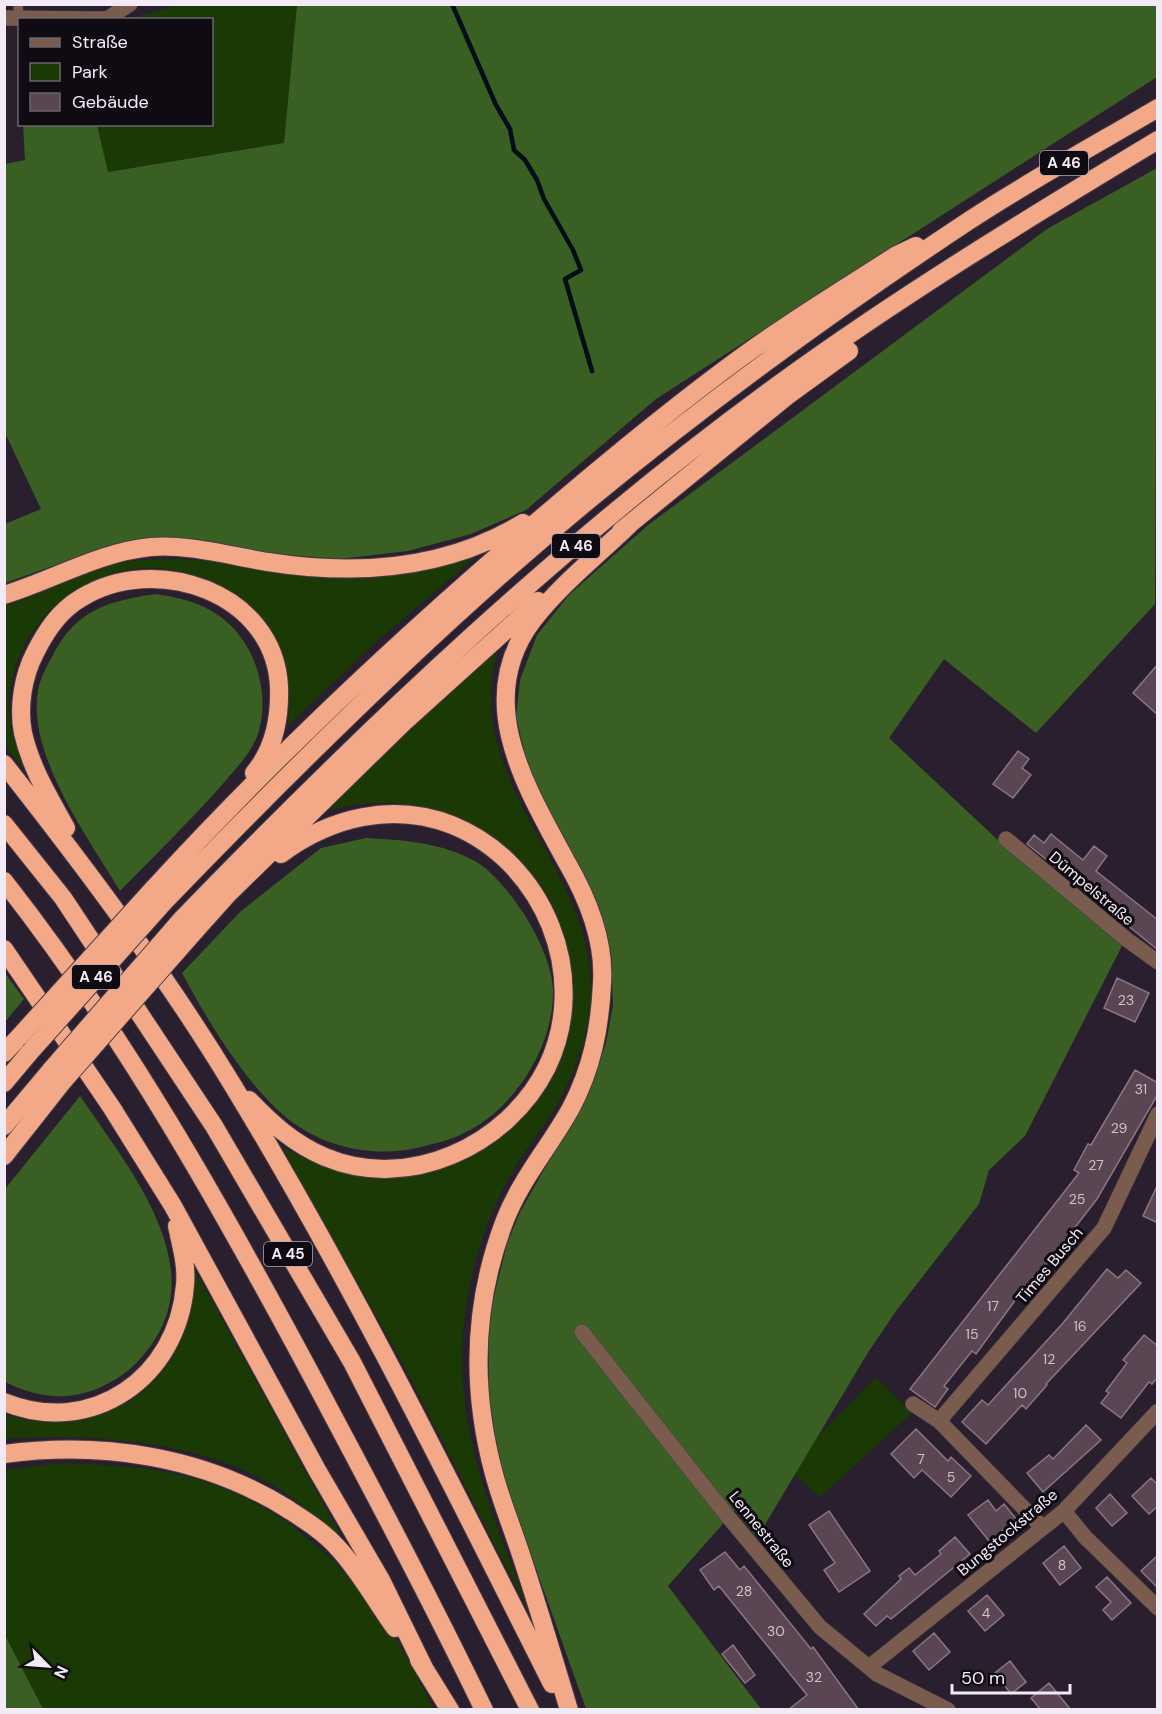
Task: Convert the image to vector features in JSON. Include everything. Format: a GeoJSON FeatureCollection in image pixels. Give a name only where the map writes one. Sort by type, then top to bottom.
{"type":"FeatureCollection","features":[{"type":"Feature","properties":{"kind":"highway","name":"A 46"},"geometry":{"type":"LineString","coordinates":[[4,1083],[24,1044],[158,896],[408,659],[572,515],[710,405],[972,219],[1158,108]]}},
{"type":"Feature","properties":{"kind":"highway","name":"A 46"},"geometry":{"type":"LineString","coordinates":[[4,1126],[58,1075],[304,793],[514,597],[671,468],[781,383],[923,285],[1158,140]]}},
{"type":"Feature","properties":{"kind":"highway"},"geometry":{"type":"LineString","coordinates":[[203,835],[394,647],[648,428],[745,354],[895,256],[972,219]]}},
{"type":"Feature","properties":{"kind":"highway"},"geometry":{"type":"LineString","coordinates":[[228,894],[412,715],[512,623],[787,396],[1015,229]]}},
{"type":"Feature","properties":{"kind":"highway"},"geometry":{"type":"LineString","coordinates":[[4,595],[115,554],[151,548],[183,548],[337,571],[417,564],[486,542],[561,501]]}},
{"type":"Feature","properties":{"kind":"highway"},"geometry":{"type":"LineString","coordinates":[[567,1710],[495,1477],[484,1431],[480,1401],[478,1335],[482,1294],[506,1218],[522,1186],[569,1110],[585,1077],[595,1046],[603,975],[598,941],[590,911],[573,873],[525,785],[512,748],[506,710],[506,687],[520,641],[533,620],[630,524]]}},
{"type":"Feature","properties":{"kind":"highway"},"geometry":{"type":"LineString","coordinates":[[90,872],[35,771],[23,731],[22,697],[28,667],[57,617],[81,598],[108,585],[136,578],[164,578],[206,589],[227,600],[250,618],[267,643],[279,676],[280,705],[273,741],[257,769],[203,835],[158,896]]}},
{"type":"Feature","properties":{"kind":"highway"},"geometry":{"type":"LineString","coordinates":[[4,764],[90,872],[232,1084],[414,1407],[567,1710]]}},
{"type":"Feature","properties":{"kind":"highway"},"geometry":{"type":"LineString","coordinates":[[188,926],[298,841],[330,825],[361,816],[393,813],[431,817],[463,830],[495,849],[517,869],[538,897],[558,949],[563,991],[558,1036],[547,1066],[529,1096],[512,1116],[485,1136],[438,1160],[402,1168],[383,1168],[351,1165],[325,1157],[294,1141],[232,1084]]}},
{"type":"Feature","properties":{"kind":"highway","name":"A 45"},"geometry":{"type":"LineString","coordinates":[[4,824],[63,898],[214,1126],[352,1362],[530,1710]]}},
{"type":"Feature","properties":{"kind":"highway","name":"A 45"},"geometry":{"type":"LineString","coordinates":[[4,881],[41,928],[138,1071],[255,1270],[434,1606],[484,1710]]}},
{"type":"Feature","properties":{"kind":"highway"},"geometry":{"type":"LineString","coordinates":[[4,949],[112,1108],[173,1206],[317,1470],[381,1580],[426,1670],[450,1710]]}},
{"type":"Feature","properties":{"kind":"highway"},"geometry":{"type":"LineString","coordinates":[[4,1053],[24,1044]]}},
{"type":"Feature","properties":{"kind":"highway"},"geometry":{"type":"LineString","coordinates":[[4,1157],[24,1132],[58,1075]]}},
{"type":"Feature","properties":{"kind":"highway"},"geometry":{"type":"LineString","coordinates":[[4,1402],[23,1409],[53,1413],[78,1410],[107,1402],[129,1390],[158,1361],[175,1333],[185,1283],[183,1254],[173,1206]]}},
{"type":"Feature","properties":{"kind":"highway"},"geometry":{"type":"LineString","coordinates":[[4,1454],[73,1449],[122,1452],[208,1470],[260,1492],[308,1522],[337,1546],[426,1670]]}},
{"type":"Feature","properties":{"kind":"street"},"geometry":{"type":"LineString","coordinates":[[109,18],[130,4]]}},
{"type":"Feature","properties":{"kind":"street"},"geometry":{"type":"LineString","coordinates":[[14,14],[88,18]]}},
{"type":"Feature","properties":{"kind":"street","name":"Dümpelstraße"},"geometry":{"type":"LineString","coordinates":[[1006,839],[1126,939],[1158,962]]}},
{"type":"Feature","properties":{"kind":"street","name":"Times Busch"},"geometry":{"type":"LineString","coordinates":[[939,1421],[1104,1228],[1158,1114]]}},
{"type":"Feature","properties":{"kind":"street","name":"Lennestraße"},"geometry":{"type":"LineString","coordinates":[[582,1332],[799,1603],[828,1635],[897,1686],[948,1710]]}},
{"type":"Feature","properties":{"kind":"street"},"geometry":{"type":"LineString","coordinates":[[913,1404],[939,1421],[1043,1528]]}},
{"type":"Feature","properties":{"kind":"street","name":"Bungstockstraße"},"geometry":{"type":"LineString","coordinates":[[869,1667],[1064,1511],[1158,1412]]}},
{"type":"Feature","properties":{"kind":"street"},"geometry":{"type":"LineString","coordinates":[[1064,1511],[1085,1537],[1158,1608]]}},
{"type":"Feature","properties":{"kind":"green space"},"geometry":{"type":"Polygon","coordinates":[[[178,5],[297,5],[284,143],[107,172],[97,126],[213,126],[213,18],[132,18],[178,5]]]}},
{"type":"Feature","properties":{"kind":"green space"},"geometry":{"type":"Polygon","coordinates":[[[297,5],[1157,5],[1157,77],[656,399],[526,510],[471,534],[408,551],[339,559],[274,554],[197,539],[162,537],[114,544],[5,583],[5,524],[41,509],[5,433],[5,164],[25,160],[23,126],[97,126],[108,172],[284,143],[297,5]]]}},
{"type":"Feature","properties":{"kind":"green space"},"geometry":{"type":"Polygon","coordinates":[[[1157,168],[1155,604],[1036,733],[944,659],[889,738],[1000,842],[1122,946],[1025,1136],[989,1170],[979,1204],[896,1311],[867,1354],[757,1538],[735,1510],[668,1586],[761,1709],[586,1709],[504,1479],[489,1405],[489,1316],[507,1244],[520,1212],[592,1085],[606,1043],[613,1005],[611,954],[600,910],[528,768],[516,716],[520,680],[537,635],[569,595],[648,525],[1047,229],[1157,168]]]}},
{"type":"Feature","properties":{"kind":"green space"},"geometry":{"type":"Polygon","coordinates":[[[479,554],[378,640],[288,726],[289,697],[281,661],[248,608],[235,595],[196,576],[161,568],[127,570],[94,580],[65,598],[40,622],[22,651],[11,684],[10,721],[24,769],[5,746],[5,605],[31,597],[106,566],[131,561],[189,559],[291,575],[340,578],[409,572],[479,554]]]}},
{"type":"Feature","properties":{"kind":"green space"},"geometry":{"type":"Polygon","coordinates":[[[156,594],[185,600],[210,610],[221,617],[241,637],[249,650],[260,680],[263,702],[261,723],[251,748],[242,761],[196,813],[120,891],[63,796],[51,769],[42,742],[37,716],[38,691],[45,669],[61,641],[82,618],[95,610],[123,600],[156,594]]]}},
{"type":"Feature","properties":{"kind":"green space"},"geometry":{"type":"Polygon","coordinates":[[[499,648],[491,694],[495,737],[509,778],[569,896],[584,938],[591,982],[589,1014],[577,1062],[557,1105],[524,1153],[492,1213],[472,1276],[466,1308],[463,1373],[465,1406],[471,1438],[489,1505],[530,1614],[408,1373],[281,1146],[319,1164],[358,1174],[397,1176],[434,1170],[470,1157],[502,1135],[530,1106],[552,1069],[563,1040],[570,1011],[570,967],[557,915],[546,893],[532,873],[517,857],[482,829],[448,814],[394,803],[358,805],[321,813],[499,648]]]}},
{"type":"Feature","properties":{"kind":"green space"},"geometry":{"type":"Polygon","coordinates":[[[366,838],[433,845],[479,863],[507,891],[529,922],[543,950],[550,970],[553,990],[552,1011],[539,1054],[515,1092],[500,1108],[483,1122],[454,1138],[421,1147],[387,1152],[337,1145],[292,1122],[260,1092],[230,1053],[182,973],[241,911],[321,848],[366,838]]]}},
{"type":"Feature","properties":{"kind":"green space"},"geometry":{"type":"Polygon","coordinates":[[[4,973],[24,999],[5,1022],[4,973]]]}},
{"type":"Feature","properties":{"kind":"green space"},"geometry":{"type":"Polygon","coordinates":[[[80,1096],[138,1182],[155,1214],[167,1247],[172,1280],[167,1313],[152,1344],[131,1368],[102,1387],[88,1392],[61,1396],[47,1395],[33,1393],[5,1382],[5,1189],[80,1096]]]}},
{"type":"Feature","properties":{"kind":"green space"},"geometry":{"type":"Polygon","coordinates":[[[195,1270],[343,1540],[287,1494],[238,1468],[207,1457],[139,1442],[70,1437],[5,1439],[4,1413],[35,1421],[67,1421],[96,1416],[121,1406],[143,1391],[161,1373],[176,1350],[186,1326],[193,1299],[195,1270]]]}},
{"type":"Feature","properties":{"kind":"green space"},"geometry":{"type":"Polygon","coordinates":[[[876,1377],[912,1413],[820,1497],[787,1468],[876,1377]]]}},
{"type":"Feature","properties":{"kind":"green space"},"geometry":{"type":"Polygon","coordinates":[[[62,1463],[128,1467],[192,1478],[223,1488],[280,1518],[331,1559],[374,1608],[399,1643],[434,1709],[43,1709],[5,1635],[4,1470],[62,1463]]]}},
{"type":"Feature","properties":{"kind":"green space"},"geometry":{"type":"Polygon","coordinates":[[[5,1635],[43,1709],[5,1709],[5,1635]]]}},
{"type":"Feature","properties":{"kind":"building"},"geometry":{"type":"Polygon","coordinates":[[[1158,664],[1158,715],[1133,693],[1158,664]]]}},
{"type":"Feature","properties":{"kind":"building"},"geometry":{"type":"Polygon","coordinates":[[[1018,751],[1029,759],[1022,768],[1031,775],[1013,798],[993,784],[1018,751]]]}},
{"type":"Feature","properties":{"kind":"building"},"geometry":{"type":"Polygon","coordinates":[[[1051,834],[1083,860],[1094,846],[1107,856],[1096,871],[1158,920],[1158,950],[1027,844],[1034,835],[1044,843],[1051,834]]]}},
{"type":"Feature","properties":{"kind":"building"},"geometry":{"type":"Polygon","coordinates":[[[1117,978],[1149,993],[1135,1022],[1104,1008],[1117,978]]]}},
{"type":"Feature","properties":{"kind":"building"},"geometry":{"type":"Polygon","coordinates":[[[1135,1070],[1158,1083],[1158,1094],[1097,1199],[1021,1297],[1019,1295],[976,1354],[972,1351],[944,1386],[948,1389],[935,1407],[910,1389],[1079,1173],[1074,1170],[1088,1144],[1091,1145],[1135,1070]]]}},
{"type":"Feature","properties":{"kind":"building"},"geometry":{"type":"Polygon","coordinates":[[[1158,1184],[1158,1223],[1143,1216],[1158,1184]]]}},
{"type":"Feature","properties":{"kind":"building"},"geometry":{"type":"Polygon","coordinates":[[[1107,1269],[1118,1278],[1126,1270],[1141,1283],[1046,1384],[1026,1409],[1022,1405],[986,1444],[962,1422],[982,1400],[988,1405],[1063,1323],[1107,1269]]]}},
{"type":"Feature","properties":{"kind":"building"},"geometry":{"type":"Polygon","coordinates":[[[1144,1335],[1158,1346],[1158,1377],[1152,1384],[1149,1382],[1121,1418],[1101,1403],[1109,1393],[1106,1391],[1127,1363],[1123,1360],[1144,1335]]]}},
{"type":"Feature","properties":{"kind":"building"},"geometry":{"type":"Polygon","coordinates":[[[1086,1425],[1101,1440],[1043,1492],[1027,1473],[1049,1455],[1053,1459],[1086,1425]]]}},
{"type":"Feature","properties":{"kind":"building"},"geometry":{"type":"Polygon","coordinates":[[[916,1429],[948,1461],[951,1457],[971,1476],[951,1497],[922,1470],[914,1478],[891,1454],[916,1429]]]}},
{"type":"Feature","properties":{"kind":"building"},"geometry":{"type":"Polygon","coordinates":[[[1151,1478],[1158,1485],[1158,1506],[1149,1514],[1132,1496],[1151,1478]]]}},
{"type":"Feature","properties":{"kind":"building"},"geometry":{"type":"Polygon","coordinates":[[[1110,1494],[1127,1513],[1112,1526],[1096,1508],[1110,1494]]]}},
{"type":"Feature","properties":{"kind":"building"},"geometry":{"type":"Polygon","coordinates":[[[988,1500],[996,1511],[1004,1504],[1017,1520],[989,1541],[968,1515],[988,1500]]]}},
{"type":"Feature","properties":{"kind":"building"},"geometry":{"type":"Polygon","coordinates":[[[829,1511],[870,1571],[839,1592],[824,1570],[835,1563],[809,1525],[829,1511]]]}},
{"type":"Feature","properties":{"kind":"building"},"geometry":{"type":"Polygon","coordinates":[[[955,1537],[970,1554],[891,1619],[887,1616],[876,1626],[864,1614],[901,1579],[899,1576],[909,1568],[915,1575],[941,1554],[939,1551],[955,1537]]]}},
{"type":"Feature","properties":{"kind":"building"},"geometry":{"type":"Polygon","coordinates":[[[1064,1546],[1081,1568],[1060,1585],[1043,1563],[1064,1546]]]}},
{"type":"Feature","properties":{"kind":"building"},"geometry":{"type":"Polygon","coordinates":[[[725,1552],[740,1570],[744,1566],[811,1649],[813,1647],[859,1710],[788,1710],[807,1695],[719,1586],[714,1590],[700,1570],[725,1552]]]}},
{"type":"Feature","properties":{"kind":"building"},"geometry":{"type":"Polygon","coordinates":[[[1158,1555],[1158,1588],[1141,1571],[1158,1555]]]}},
{"type":"Feature","properties":{"kind":"building"},"geometry":{"type":"Polygon","coordinates":[[[1107,1577],[1131,1603],[1112,1620],[1103,1610],[1111,1602],[1096,1587],[1107,1577]]]}},
{"type":"Feature","properties":{"kind":"building"},"geometry":{"type":"Polygon","coordinates":[[[987,1595],[1004,1615],[985,1631],[968,1611],[987,1595]]]}},
{"type":"Feature","properties":{"kind":"building"},"geometry":{"type":"Polygon","coordinates":[[[934,1633],[950,1652],[929,1670],[913,1651],[934,1633]]]}},
{"type":"Feature","properties":{"kind":"building"},"geometry":{"type":"Polygon","coordinates":[[[733,1645],[755,1675],[745,1683],[722,1654],[733,1645]]]}},
{"type":"Feature","properties":{"kind":"building"},"geometry":{"type":"Polygon","coordinates":[[[1010,1661],[1026,1682],[1011,1694],[995,1673],[1010,1661]]]}},
{"type":"Feature","properties":{"kind":"building"},"geometry":{"type":"Polygon","coordinates":[[[1049,1683],[1071,1710],[1041,1710],[1031,1698],[1049,1683]]]}},
{"type":"Feature","properties":{"kind":"waterway"},"geometry":{"type":"LineString","coordinates":[[452,4],[496,105],[510,129],[514,150],[525,160],[537,180],[544,199],[573,250],[581,270],[565,279],[592,371]]}}]}
